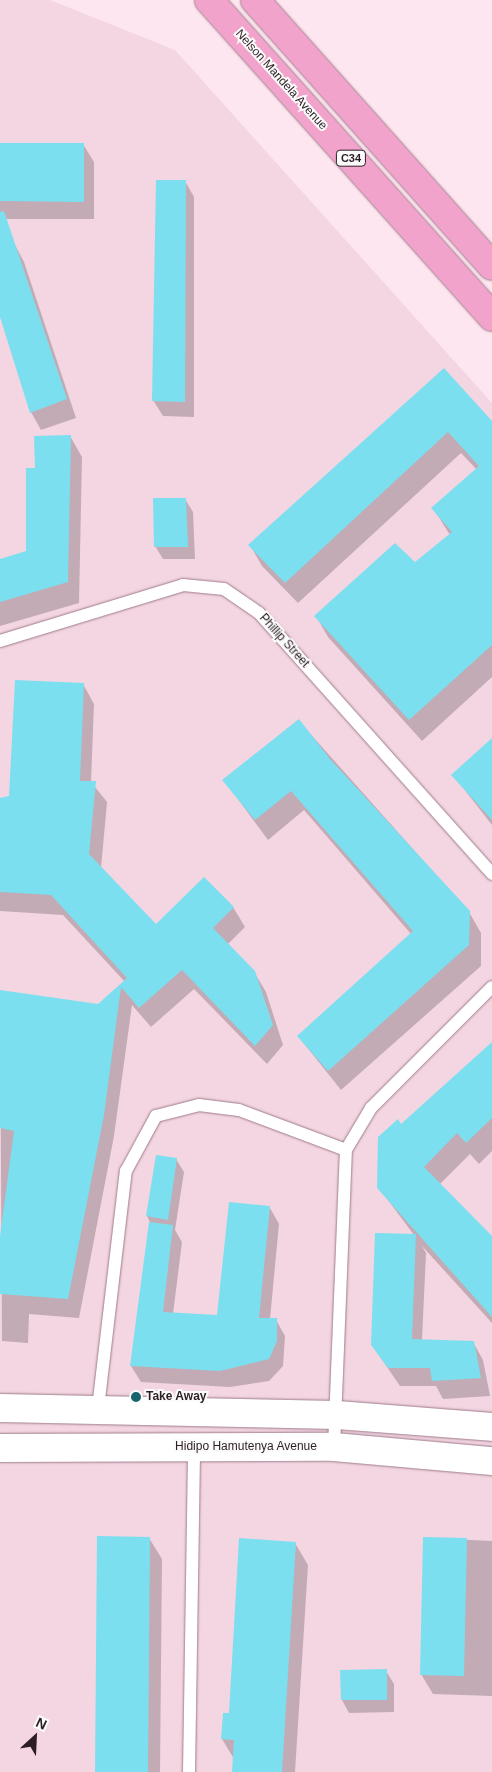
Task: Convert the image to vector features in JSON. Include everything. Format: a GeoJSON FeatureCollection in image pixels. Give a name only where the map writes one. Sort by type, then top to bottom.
{"type":"FeatureCollection","features":[{"type":"Feature","properties":{"kind":"main road"},"geometry":{"type":"LineString","coordinates":[[190,0],[229,20]]}},
{"type":"Feature","properties":{"kind":"main road","name":"Nelson Mandela Avenue"},"geometry":{"type":"LineString","coordinates":[[209,0],[229,20],[492,317]]}},
{"type":"Feature","properties":{"kind":"main road","name":"C34"},"geometry":{"type":"LineString","coordinates":[[255,0],[492,266]]}},
{"type":"Feature","properties":{"kind":"street"},"geometry":{"type":"LineString","coordinates":[[0,1408],[98,1408],[337,1415],[492,1426]]}},
{"type":"Feature","properties":{"kind":"street","name":"Hidipo Hamutenya Avenue"},"geometry":{"type":"LineString","coordinates":[[0,1448],[334,1447],[492,1461]]}},
{"type":"Feature","properties":{"kind":"lane","name":"Phillip Street"},"geometry":{"type":"LineString","coordinates":[[0,641],[183,585],[224,589],[259,613],[492,874]]}},
{"type":"Feature","properties":{"kind":"lane"},"geometry":{"type":"LineString","coordinates":[[334,1447],[337,1415],[346,1150],[371,1108],[492,987]]}},
{"type":"Feature","properties":{"kind":"lane"},"geometry":{"type":"LineString","coordinates":[[98,1408],[126,1171],[156,1116],[199,1105],[240,1110],[346,1150]]}},
{"type":"Feature","properties":{"kind":"lane"},"geometry":{"type":"LineString","coordinates":[[189,1772],[194,1447]]}},
{"type":"Feature","properties":{"kind":"shaded area"},"geometry":{"type":"Polygon","coordinates":[[[0,0],[50,0],[175,50],[492,403],[492,1772],[0,1772],[0,0]]]}},
{"type":"Feature","properties":{"kind":"building"},"geometry":{"type":"Polygon","coordinates":[[[0,143],[84,143],[84,202],[0,201],[0,143]]]}},
{"type":"Feature","properties":{"kind":"building"},"geometry":{"type":"Polygon","coordinates":[[[156,180],[186,180],[185,402],[152,401],[156,180]]]}},
{"type":"Feature","properties":{"kind":"building"},"geometry":{"type":"Polygon","coordinates":[[[4,211],[67,399],[30,413],[0,317],[0,212],[4,211]]]}},
{"type":"Feature","properties":{"kind":"building"},"geometry":{"type":"Polygon","coordinates":[[[444,368],[492,421],[492,645],[409,720],[314,616],[395,543],[415,562],[452,532],[431,508],[479,466],[448,432],[285,583],[248,545],[444,368]]]}},
{"type":"Feature","properties":{"kind":"building"},"geometry":{"type":"Polygon","coordinates":[[[71,435],[68,582],[0,602],[0,559],[26,551],[26,468],[35,468],[34,436],[71,435]]]}},
{"type":"Feature","properties":{"kind":"building"},"geometry":{"type":"Polygon","coordinates":[[[153,498],[186,498],[188,547],[154,547],[153,498]]]}},
{"type":"Feature","properties":{"kind":"building"},"geometry":{"type":"Polygon","coordinates":[[[15,680],[84,683],[80,781],[96,781],[89,854],[156,924],[204,877],[234,907],[213,928],[255,971],[273,1025],[255,1046],[182,970],[139,1008],[121,987],[104,1115],[68,1299],[0,1294],[0,1236],[14,1131],[0,1128],[0,990],[98,1004],[127,978],[51,895],[0,892],[0,798],[9,796],[15,680]]]}},
{"type":"Feature","properties":{"kind":"building"},"geometry":{"type":"Polygon","coordinates":[[[299,719],[330,759],[470,911],[469,945],[328,1071],[297,1036],[413,931],[291,791],[255,820],[222,780],[299,719]]]}},
{"type":"Feature","properties":{"kind":"building"},"geometry":{"type":"Polygon","coordinates":[[[492,738],[492,820],[451,775],[492,738]]]}},
{"type":"Feature","properties":{"kind":"building"},"geometry":{"type":"Polygon","coordinates":[[[492,1042],[492,1118],[466,1143],[457,1133],[424,1167],[492,1236],[492,1317],[377,1188],[378,1137],[398,1119],[401,1124],[492,1042]]]}},
{"type":"Feature","properties":{"kind":"building"},"geometry":{"type":"Polygon","coordinates":[[[156,1155],[177,1158],[168,1220],[146,1216],[156,1155]]]}},
{"type":"Feature","properties":{"kind":"building"},"geometry":{"type":"Polygon","coordinates":[[[229,1202],[270,1206],[259,1318],[277,1318],[277,1341],[269,1359],[220,1371],[130,1366],[149,1222],[173,1225],[163,1312],[217,1315],[229,1202]]]}},
{"type":"Feature","properties":{"kind":"building"},"geometry":{"type":"Polygon","coordinates":[[[375,1233],[416,1234],[412,1339],[474,1341],[481,1378],[432,1381],[430,1368],[388,1368],[371,1345],[375,1233]]]}},
{"type":"Feature","properties":{"kind":"building"},"geometry":{"type":"Polygon","coordinates":[[[97,1536],[150,1537],[148,1772],[95,1772],[97,1536]]]}},
{"type":"Feature","properties":{"kind":"building"},"geometry":{"type":"Polygon","coordinates":[[[423,1537],[467,1538],[464,1676],[420,1675],[423,1537]]]}},
{"type":"Feature","properties":{"kind":"building"},"geometry":{"type":"Polygon","coordinates":[[[239,1538],[296,1542],[282,1772],[232,1772],[234,1740],[221,1739],[223,1713],[229,1713],[239,1538]]]}},
{"type":"Feature","properties":{"kind":"building"},"geometry":{"type":"Polygon","coordinates":[[[387,1669],[387,1700],[341,1700],[340,1670],[387,1669]]]}},
{"type":"Feature","properties":{"kind":"place","name":"Take Away"},"geometry":{"type":"Point","coordinates":[136,1397]}}]}
